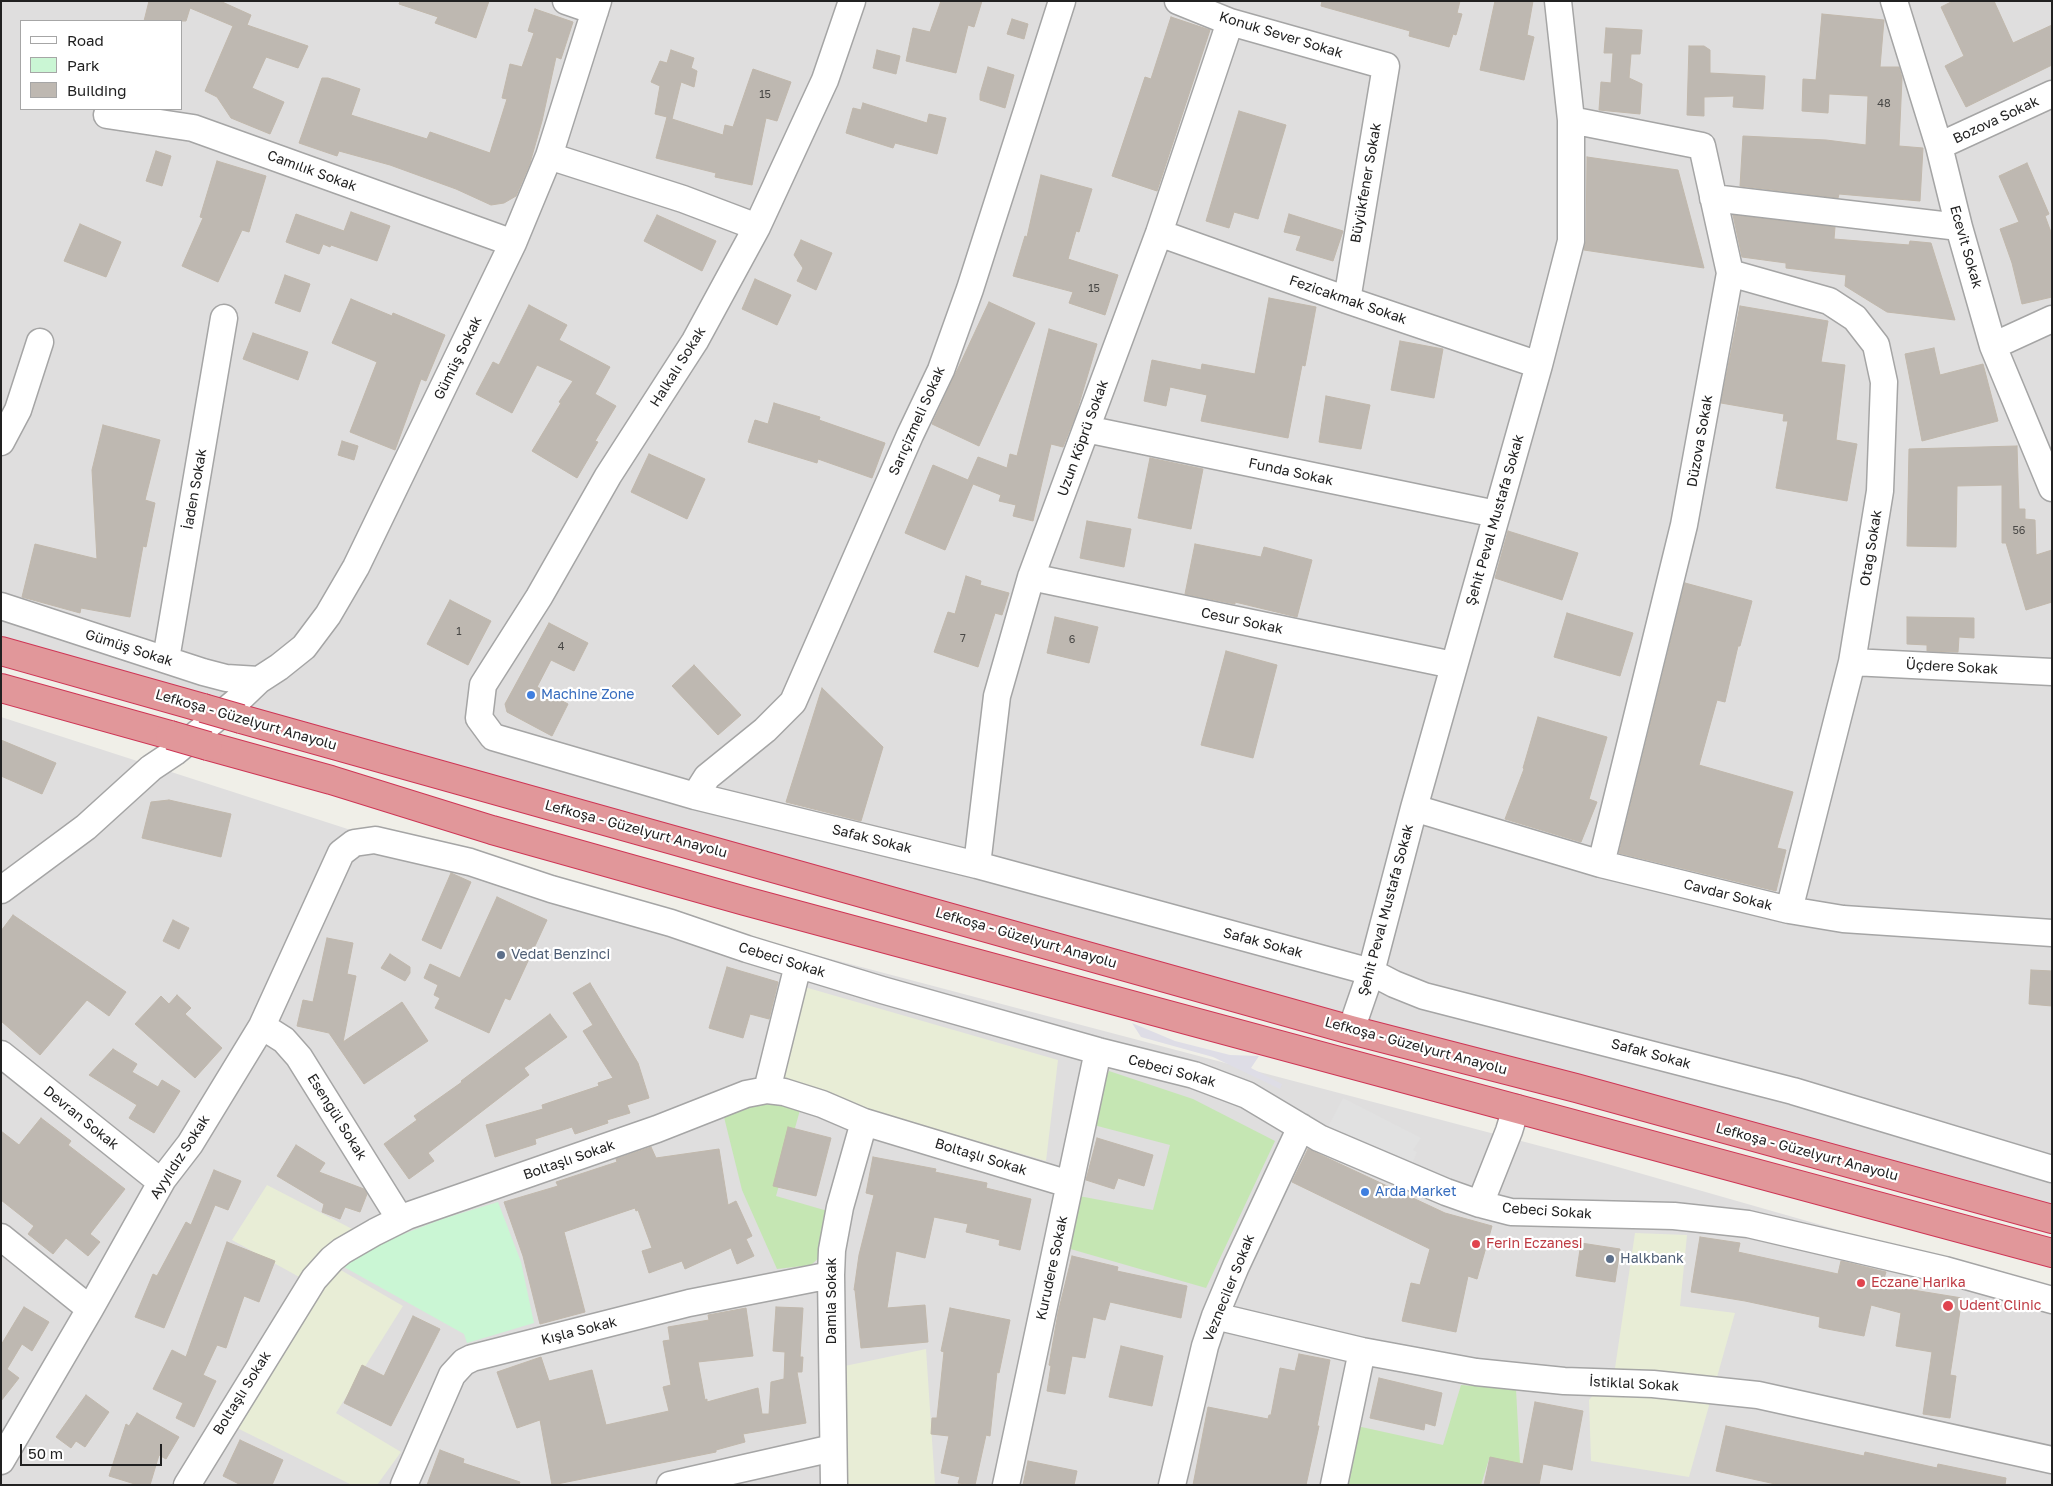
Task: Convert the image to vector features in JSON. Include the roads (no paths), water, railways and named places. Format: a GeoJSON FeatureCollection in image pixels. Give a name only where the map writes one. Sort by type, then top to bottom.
{"type":"FeatureCollection","features":[{"type":"Feature","properties":{"kind":"highway","name":"Lefkoşa - Güzelyurt Anayolu"},"geometry":{"type":"LineString","coordinates":[[1,651],[203,708],[238,710],[1351,1030],[1539,1078],[2052,1219]]}},
{"type":"Feature","properties":{"kind":"highway"},"geometry":{"type":"LineString","coordinates":[[1,688],[173,743],[208,746],[331,780],[492,830],[736,898],[2052,1253]]}},
{"type":"Feature","properties":{"kind":"street"},"geometry":{"type":"LineString","coordinates":[[566,1],[596,6]]}},
{"type":"Feature","properties":{"kind":"street","name":"Halkalı Sokak"},"geometry":{"type":"LineString","coordinates":[[479,718],[483,685],[539,597],[608,476],[695,341],[757,227],[825,80],[852,1]]}},
{"type":"Feature","properties":{"kind":"street","name":"Sarıçizmeli Sokak"},"geometry":{"type":"LineString","coordinates":[[695,796],[707,777],[765,730],[793,702],[910,435],[941,370],[970,289],[1062,1]]}},
{"type":"Feature","properties":{"kind":"street","name":"Konuk Sever Sokak"},"geometry":{"type":"LineString","coordinates":[[1178,1],[1230,22],[1386,66]]}},
{"type":"Feature","properties":{"kind":"street","name":"Şehit Peval Mustafa Sokak"},"geometry":{"type":"LineString","coordinates":[[1351,1030],[1371,972],[1453,665],[1539,365],[1571,241],[1571,120],[1558,1]]}},
{"type":"Feature","properties":{"kind":"street","name":"Ecevit Sokak"},"geometry":{"type":"LineString","coordinates":[[1894,1],[1939,146],[1959,227],[1993,346],[2052,488]]}},
{"type":"Feature","properties":{"kind":"street","name":"Gümüş Sokak"},"geometry":{"type":"LineString","coordinates":[[1,890],[86,827],[151,768],[173,743],[238,710],[259,680],[304,647],[328,615],[360,559],[514,243],[549,156],[596,6]]}},
{"type":"Feature","properties":{"kind":"street","name":"Uzun Köprü Sokak"},"geometry":{"type":"LineString","coordinates":[[977,865],[997,696],[1031,577],[1159,233],[1230,22]]}},
{"type":"Feature","properties":{"kind":"street","name":"Büyükfener Sokak"},"geometry":{"type":"LineString","coordinates":[[1347,300],[1386,66]]}},
{"type":"Feature","properties":{"kind":"street","name":"Bozova Sokak"},"geometry":{"type":"LineString","coordinates":[[1939,146],[2052,94]]}},
{"type":"Feature","properties":{"kind":"street","name":"Camılık Sokak"},"geometry":{"type":"LineString","coordinates":[[107,115],[193,128],[514,243]]}},
{"type":"Feature","properties":{"kind":"street","name":"Düzova Sokak"},"geometry":{"type":"LineString","coordinates":[[1571,120],[1702,146],[1730,273],[1684,525],[1601,864]]}},
{"type":"Feature","properties":{"kind":"street"},"geometry":{"type":"LineString","coordinates":[[549,156],[683,199],[757,227]]}},
{"type":"Feature","properties":{"kind":"street"},"geometry":{"type":"LineString","coordinates":[[1713,198],[1959,227]]}},
{"type":"Feature","properties":{"kind":"street","name":"Fezicakmak Sokak"},"geometry":{"type":"LineString","coordinates":[[1159,233],[1347,300],[1539,365]]}},
{"type":"Feature","properties":{"kind":"street","name":"Otağ Sokak"},"geometry":{"type":"LineString","coordinates":[[1730,273],[1829,301],[1855,318],[1876,345],[1884,382],[1880,491],[1852,662],[1789,910]]}},
{"type":"Feature","properties":{"kind":"street","name":"İaden Sokak"},"geometry":{"type":"LineString","coordinates":[[166,659],[224,318]]}},
{"type":"Feature","properties":{"kind":"street"},"geometry":{"type":"LineString","coordinates":[[1993,346],[2052,319]]}},
{"type":"Feature","properties":{"kind":"street"},"geometry":{"type":"LineString","coordinates":[[1,442],[18,410],[40,342]]}},
{"type":"Feature","properties":{"kind":"street","name":"Funda Sokak"},"geometry":{"type":"LineString","coordinates":[[1086,429],[1496,514]]}},
{"type":"Feature","properties":{"kind":"street","name":"Cesur Sokak"},"geometry":{"type":"LineString","coordinates":[[1031,577],[1453,665]]}},
{"type":"Feature","properties":{"kind":"street","name":"Gümüş Sokak"},"geometry":{"type":"LineString","coordinates":[[1,606],[226,678],[259,680]]}},
{"type":"Feature","properties":{"kind":"street","name":"Üçdere Sokak"},"geometry":{"type":"LineString","coordinates":[[1852,662],[2052,672]]}},
{"type":"Feature","properties":{"kind":"street","name":"Safak Sokak"},"geometry":{"type":"LineString","coordinates":[[479,718],[493,737],[695,796],[977,865],[1371,972],[1424,996],[1793,1091],[2052,1169]]}},
{"type":"Feature","properties":{"kind":"street","name":"Cavdar Sokak"},"geometry":{"type":"LineString","coordinates":[[1414,808],[1601,864],[1789,910],[1843,919],[2052,933]]}},
{"type":"Feature","properties":{"kind":"street","name":"Cebeci Sokak"},"geometry":{"type":"LineString","coordinates":[[319,900],[341,853],[354,843],[375,840],[470,862],[882,990],[1098,1051],[1194,1075],[1246,1095],[1319,1138],[1446,1192],[1480,1204],[1511,1212],[1674,1216],[1748,1224],[1945,1270],[2052,1300]]}},
{"type":"Feature","properties":{"kind":"street","name":"Ayyıldız Sokak"},"geometry":{"type":"LineString","coordinates":[[1,1461],[90,1309],[161,1182],[190,1144],[262,1026],[319,900]]}},
{"type":"Feature","properties":{"kind":"street"},"geometry":{"type":"LineString","coordinates":[[767,1090],[798,964]]}},
{"type":"Feature","properties":{"kind":"street","name":"Esengül Sokak"},"geometry":{"type":"LineString","coordinates":[[262,1026],[284,1040],[299,1057],[400,1220]]}},
{"type":"Feature","properties":{"kind":"street","name":"Kurudere Sokak"},"geometry":{"type":"LineString","coordinates":[[1006,1485],[1098,1051]]}},
{"type":"Feature","properties":{"kind":"street","name":"Devran Sokak"},"geometry":{"type":"LineString","coordinates":[[1,1054],[161,1182]]}},
{"type":"Feature","properties":{"kind":"street","name":"Boltaşlı Sokak"},"geometry":{"type":"LineString","coordinates":[[187,1485],[314,1279],[342,1251],[374,1232],[400,1220],[657,1129],[746,1094],[767,1090],[784,1092],[822,1104],[864,1122],[1069,1184]]}},
{"type":"Feature","properties":{"kind":"street"},"geometry":{"type":"LineString","coordinates":[[1480,1204],[1516,1108]]}},
{"type":"Feature","properties":{"kind":"street","name":"Damla Sokak"},"geometry":{"type":"LineString","coordinates":[[834,1485],[832,1250],[840,1207],[864,1122]]}},
{"type":"Feature","properties":{"kind":"street","name":"Vezneciler Sokak"},"geometry":{"type":"LineString","coordinates":[[1172,1485],[1205,1346],[1215,1316],[1236,1266],[1301,1127]]}},
{"type":"Feature","properties":{"kind":"street"},"geometry":{"type":"LineString","coordinates":[[1,1237],[90,1309]]}},
{"type":"Feature","properties":{"kind":"street","name":"Kışla Sokak"},"geometry":{"type":"LineString","coordinates":[[404,1485],[452,1375],[464,1362],[472,1358],[689,1303],[831,1275]]}},
{"type":"Feature","properties":{"kind":"street","name":"İstiklal Sokak"},"geometry":{"type":"LineString","coordinates":[[1215,1316],[1434,1366],[1514,1377],[1653,1384],[1758,1395],[2052,1460]]}},
{"type":"Feature","properties":{"kind":"street"},"geometry":{"type":"LineString","coordinates":[[1334,1485],[1362,1351]]}},
{"type":"Feature","properties":{"kind":"street"},"geometry":{"type":"LineString","coordinates":[[670,1485],[833,1448]]}},
{"type":"Feature","properties":{"kind":"place","name":"Machine Zone"},"geometry":{"type":"Point","coordinates":[531,695]}},
{"type":"Feature","properties":{"kind":"place","name":"Vedat Benzinci"},"geometry":{"type":"Point","coordinates":[501,955]}},
{"type":"Feature","properties":{"kind":"place","name":"Arda Market"},"geometry":{"type":"Point","coordinates":[1365,1192]}},
{"type":"Feature","properties":{"kind":"place","name":"Ferin Eczanesi"},"geometry":{"type":"Point","coordinates":[1476,1244]}},
{"type":"Feature","properties":{"kind":"place","name":"Halkbank"},"geometry":{"type":"Point","coordinates":[1610,1259]}},
{"type":"Feature","properties":{"kind":"place","name":"Eczane Harika"},"geometry":{"type":"Point","coordinates":[1861,1283]}},
{"type":"Feature","properties":{"kind":"place","name":"Udent Clinic"},"geometry":{"type":"Point","coordinates":[1948,1306]}}]}
